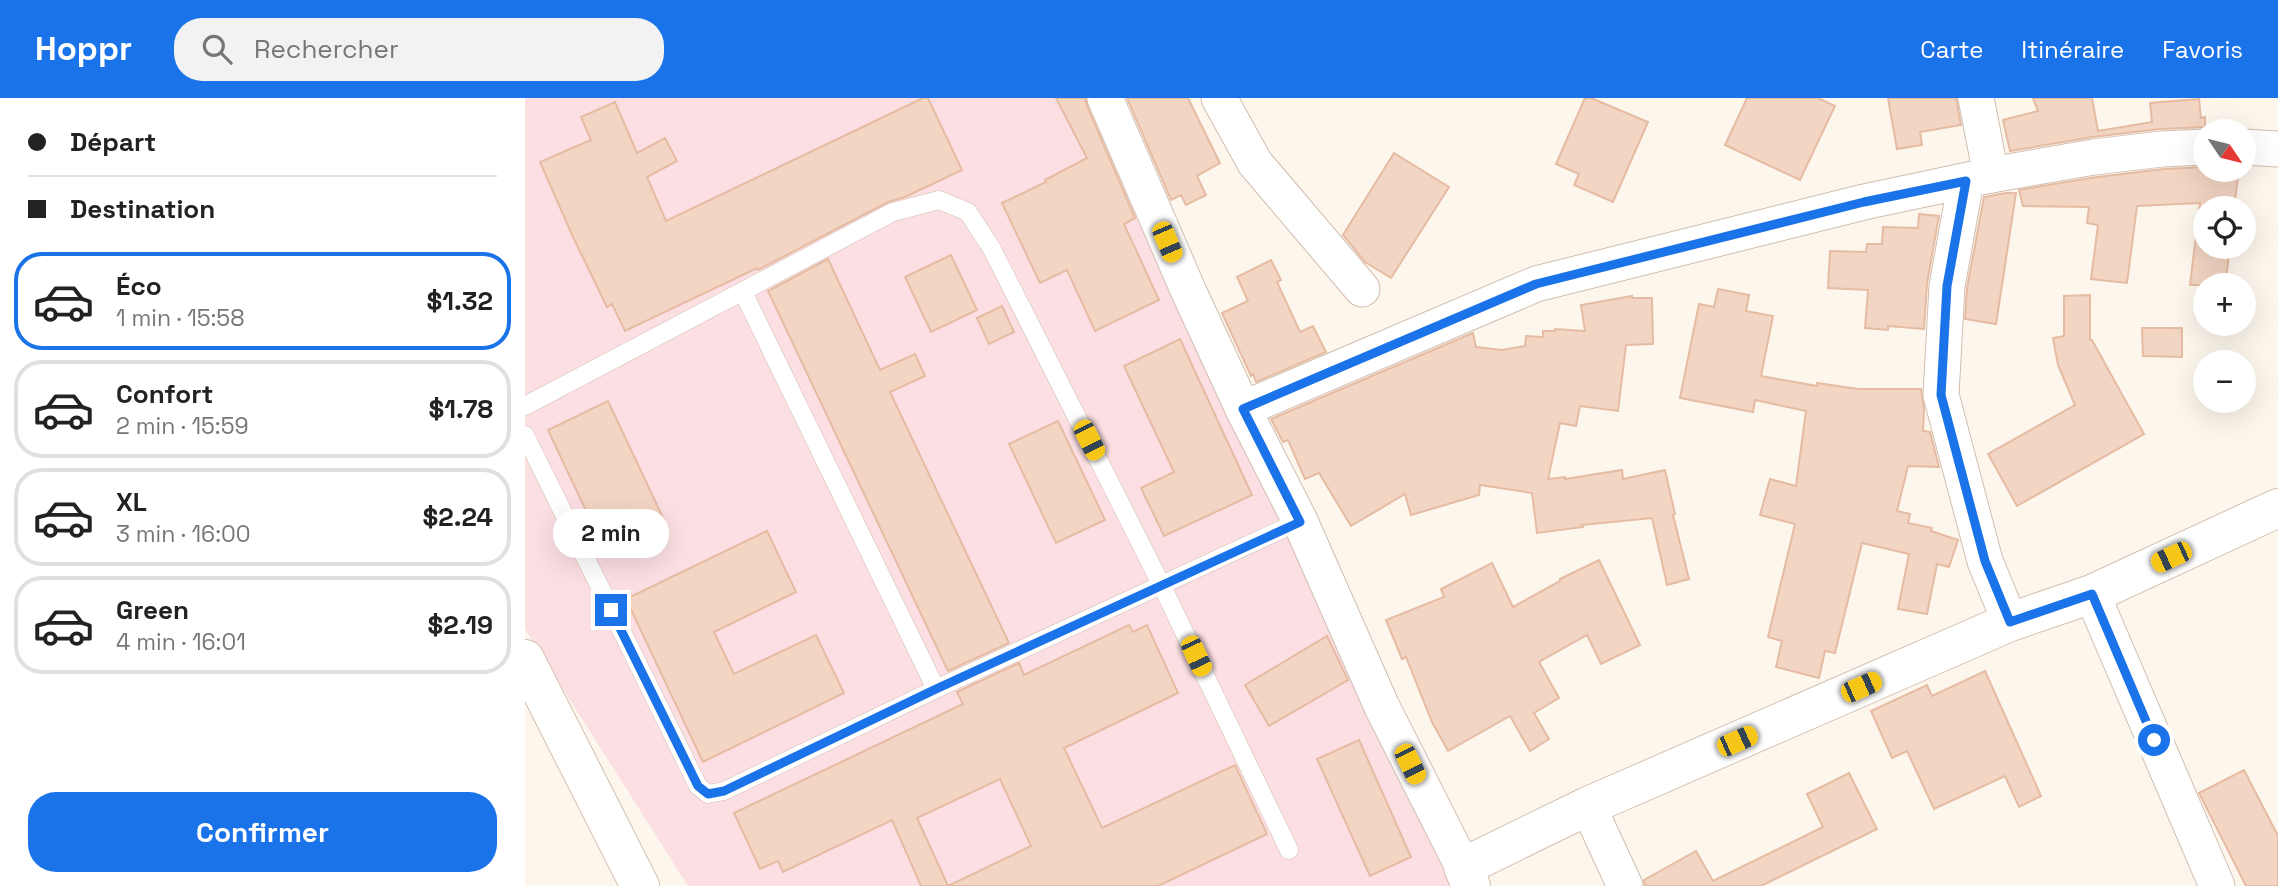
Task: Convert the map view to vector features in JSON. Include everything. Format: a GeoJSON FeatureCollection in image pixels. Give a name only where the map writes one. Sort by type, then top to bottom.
{"type":"FeatureCollection","features":[{"type":"Feature","properties":{"kind":"street"},"geometry":{"type":"LineString","coordinates":[[1105,98],[1243,409],[1300,522],[1382,706],[1467,877],[1588,806],[2010,622],[2092,594],[2278,508]]}},
{"type":"Feature","properties":{"kind":"street"},"geometry":{"type":"LineString","coordinates":[[1219,98],[1255,163],[1362,289]]}},
{"type":"Feature","properties":{"kind":"street"},"geometry":{"type":"LineString","coordinates":[[1976,98],[1978,178],[1947,286],[1941,395],[1985,561],[2010,622]]}},
{"type":"Feature","properties":{"kind":"street"},"geometry":{"type":"LineString","coordinates":[[1243,409],[1536,284],[1864,202],[1978,178],[2094,157],[2193,148]]}},
{"type":"Feature","properties":{"kind":"street"},"geometry":{"type":"LineString","coordinates":[[2256,148],[2278,149]]}},
{"type":"Feature","properties":{"kind":"street"},"geometry":{"type":"LineString","coordinates":[[2092,594],[2217,886]]}},
{"type":"Feature","properties":{"kind":"street"},"geometry":{"type":"LineString","coordinates":[[525,659],[640,886]]}},
{"type":"Feature","properties":{"kind":"street"},"geometry":{"type":"LineString","coordinates":[[1588,806],[1625,886]]}},
{"type":"Feature","properties":{"kind":"lane"},"geometry":{"type":"LineString","coordinates":[[525,406],[893,212],[939,200],[968,212],[992,249],[1161,584],[1289,850]]}},
{"type":"Feature","properties":{"kind":"lane"},"geometry":{"type":"LineString","coordinates":[[743,292],[936,689]]}},
{"type":"Feature","properties":{"kind":"lane"},"geometry":{"type":"LineString","coordinates":[[525,435],[698,786],[708,794],[724,791],[936,689],[1300,522]]}},
{"type":"Feature","properties":{"kind":"shaded area"},"geometry":{"type":"Polygon","coordinates":[[[525,98],[1095,98],[1482,886],[688,886],[525,629],[525,98]]]}},
{"type":"Feature","properties":{"kind":"building"},"geometry":{"type":"Polygon","coordinates":[[[923,98],[928,98],[962,170],[905,197],[888,202],[758,270],[757,268],[625,331],[612,304],[607,307],[540,162],[591,140],[581,117],[615,102],[637,153],[665,138],[677,161],[647,177],[666,221],[923,98]]]}},
{"type":"Feature","properties":{"kind":"building"},"geometry":{"type":"Polygon","coordinates":[[[1056,98],[1085,98],[1135,218],[1124,224],[1159,300],[1095,331],[1067,270],[1040,283],[1002,203],[1087,158],[1056,98]]]}},
{"type":"Feature","properties":{"kind":"building"},"geometry":{"type":"Polygon","coordinates":[[[1127,98],[1188,98],[1220,163],[1197,176],[1206,195],[1186,205],[1181,195],[1171,200],[1127,98]]]}},
{"type":"Feature","properties":{"kind":"building"},"geometry":{"type":"Polygon","coordinates":[[[1585,98],[1591,98],[1648,122],[1613,202],[1574,185],[1579,174],[1556,164],[1585,98]]]}},
{"type":"Feature","properties":{"kind":"building"},"geometry":{"type":"Polygon","coordinates":[[[1747,98],[1818,98],[1835,106],[1800,180],[1725,145],[1747,98]]]}},
{"type":"Feature","properties":{"kind":"building"},"geometry":{"type":"Polygon","coordinates":[[[1888,98],[1956,98],[1961,125],[1920,132],[1922,145],[1897,149],[1888,98]]]}},
{"type":"Feature","properties":{"kind":"building"},"geometry":{"type":"Polygon","coordinates":[[[2033,98],[2092,98],[2098,131],[2152,122],[2150,103],[2199,99],[2201,118],[2205,119],[2193,119],[2193,128],[2092,137],[2010,151],[2003,120],[2038,111],[2033,98]]]}},
{"type":"Feature","properties":{"kind":"building"},"geometry":{"type":"Polygon","coordinates":[[[1394,153],[1449,187],[1391,278],[1365,262],[1343,235],[1394,153]]]}},
{"type":"Feature","properties":{"kind":"building"},"geometry":{"type":"Polygon","coordinates":[[[2193,168],[2193,182],[2237,182],[2236,196],[2193,196],[2193,203],[2137,206],[2127,283],[2091,279],[2098,225],[2087,223],[2089,207],[2023,206],[2019,190],[2097,177],[2193,168]]]}},
{"type":"Feature","properties":{"kind":"building"},"geometry":{"type":"Polygon","coordinates":[[[2016,193],[1996,324],[1965,319],[1967,288],[1984,197],[2016,193]]]}},
{"type":"Feature","properties":{"kind":"building"},"geometry":{"type":"Polygon","coordinates":[[[1919,214],[1939,216],[1927,283],[1924,329],[1888,326],[1888,330],[1865,328],[1868,290],[1828,288],[1830,251],[1866,252],[1867,244],[1882,244],[1883,227],[1918,228],[1919,214]]]}},
{"type":"Feature","properties":{"kind":"building"},"geometry":{"type":"Polygon","coordinates":[[[951,255],[977,310],[931,332],[905,277],[951,255]]]}},
{"type":"Feature","properties":{"kind":"building"},"geometry":{"type":"Polygon","coordinates":[[[828,259],[880,370],[915,354],[925,376],[890,392],[1009,643],[948,671],[768,291],[828,259]]]}},
{"type":"Feature","properties":{"kind":"building"},"geometry":{"type":"Polygon","coordinates":[[[2193,259],[2228,259],[2227,273],[2193,273],[2193,285],[2190,285],[2193,259]]]}},
{"type":"Feature","properties":{"kind":"building"},"geometry":{"type":"Polygon","coordinates":[[[1271,260],[1281,280],[1277,282],[1300,332],[1313,326],[1326,352],[1256,382],[1222,313],[1248,301],[1237,277],[1271,260]]]}},
{"type":"Feature","properties":{"kind":"building"},"geometry":{"type":"Polygon","coordinates":[[[1718,289],[1749,295],[1746,311],[1773,316],[1761,376],[1817,386],[1817,383],[1858,389],[1921,389],[1923,431],[1930,432],[1939,467],[1908,466],[1897,511],[1910,514],[1908,523],[1932,528],[1931,531],[1958,540],[1949,567],[1937,564],[1927,614],[1898,609],[1909,554],[1862,543],[1835,653],[1825,651],[1819,678],[1776,667],[1782,641],[1768,637],[1795,524],[1760,515],[1770,479],[1796,486],[1806,411],[1755,400],[1753,412],[1680,398],[1699,304],[1714,307],[1718,289]]]}},
{"type":"Feature","properties":{"kind":"building"},"geometry":{"type":"Polygon","coordinates":[[[2090,295],[2090,340],[2144,434],[2017,506],[1988,454],[2075,405],[2058,365],[2053,338],[2064,336],[2064,296],[2090,295]]]}},
{"type":"Feature","properties":{"kind":"building"},"geometry":{"type":"Polygon","coordinates":[[[1632,296],[1652,298],[1653,344],[1626,345],[1618,411],[1580,406],[1576,426],[1560,423],[1548,479],[1622,470],[1623,479],[1665,470],[1689,579],[1667,585],[1652,518],[1582,525],[1583,527],[1537,533],[1532,493],[1480,485],[1479,495],[1411,515],[1405,494],[1351,526],[1319,473],[1305,479],[1288,440],[1283,442],[1271,419],[1473,333],[1476,347],[1502,350],[1525,346],[1526,336],[1543,337],[1543,331],[1585,331],[1581,305],[1632,296]]]}},
{"type":"Feature","properties":{"kind":"building"},"geometry":{"type":"Polygon","coordinates":[[[1002,306],[1014,332],[989,344],[977,318],[1002,306]]]}},
{"type":"Feature","properties":{"kind":"building"},"geometry":{"type":"Polygon","coordinates":[[[2142,328],[2182,328],[2182,357],[2143,356],[2142,328]]]}},
{"type":"Feature","properties":{"kind":"building"},"geometry":{"type":"Polygon","coordinates":[[[1180,339],[1252,495],[1164,536],[1141,488],[1174,472],[1124,366],[1180,339]]]}},
{"type":"Feature","properties":{"kind":"building"},"geometry":{"type":"Polygon","coordinates":[[[608,401],[665,522],[605,551],[548,430],[608,401]]]}},
{"type":"Feature","properties":{"kind":"building"},"geometry":{"type":"Polygon","coordinates":[[[1058,421],[1105,520],[1056,543],[1009,444],[1058,421]]]}},
{"type":"Feature","properties":{"kind":"building"},"geometry":{"type":"Polygon","coordinates":[[[767,531],[796,592],[714,632],[734,674],[816,635],[844,693],[703,762],[626,599],[767,531]]]}},
{"type":"Feature","properties":{"kind":"building"},"geometry":{"type":"Polygon","coordinates":[[[1599,560],[1640,645],[1601,664],[1587,635],[1539,662],[1559,698],[1534,713],[1549,739],[1530,751],[1510,716],[1448,751],[1432,722],[1406,657],[1402,659],[1386,620],[1444,597],[1441,589],[1492,563],[1513,607],[1599,560]]]}},
{"type":"Feature","properties":{"kind":"building"},"geometry":{"type":"Polygon","coordinates":[[[1129,625],[1133,632],[1147,625],[1178,693],[1064,748],[1102,828],[1235,765],[1267,834],[1158,886],[948,886],[921,886],[892,820],[783,872],[778,861],[760,869],[734,813],[963,704],[957,692],[1019,663],[1024,675],[1129,625]],[[1000,779],[917,818],[948,886],[1031,846],[1000,779]]]}},
{"type":"Feature","properties":{"kind":"building"},"geometry":{"type":"Polygon","coordinates":[[[1327,636],[1348,680],[1269,726],[1245,685],[1327,636]]]}},
{"type":"Feature","properties":{"kind":"building"},"geometry":{"type":"Polygon","coordinates":[[[1985,671],[2041,796],[2019,807],[2005,776],[1934,809],[1907,751],[1892,758],[1871,711],[1927,685],[1932,696],[1985,671]]]}},
{"type":"Feature","properties":{"kind":"building"},"geometry":{"type":"Polygon","coordinates":[[[1359,740],[1411,857],[1370,876],[1317,759],[1359,740]]]}},
{"type":"Feature","properties":{"kind":"building"},"geometry":{"type":"Polygon","coordinates":[[[2244,770],[2278,836],[2278,886],[2246,886],[2199,793],[2244,770]]]}},
{"type":"Feature","properties":{"kind":"building"},"geometry":{"type":"Polygon","coordinates":[[[1849,773],[1877,829],[1761,886],[1645,886],[1644,880],[1696,851],[1713,881],[1823,827],[1807,794],[1849,773]]]}},
{"type":"Feature","properties":{"kind":"route"},"geometry":{"type":"LineString","coordinates":[[611,610],[698,786],[708,794],[724,791],[936,689],[1300,522],[1243,409],[1536,284],[1864,202],[1966,181],[1947,286],[1941,395],[1985,561],[2010,622],[2092,594],[2154,740]]}}]}
